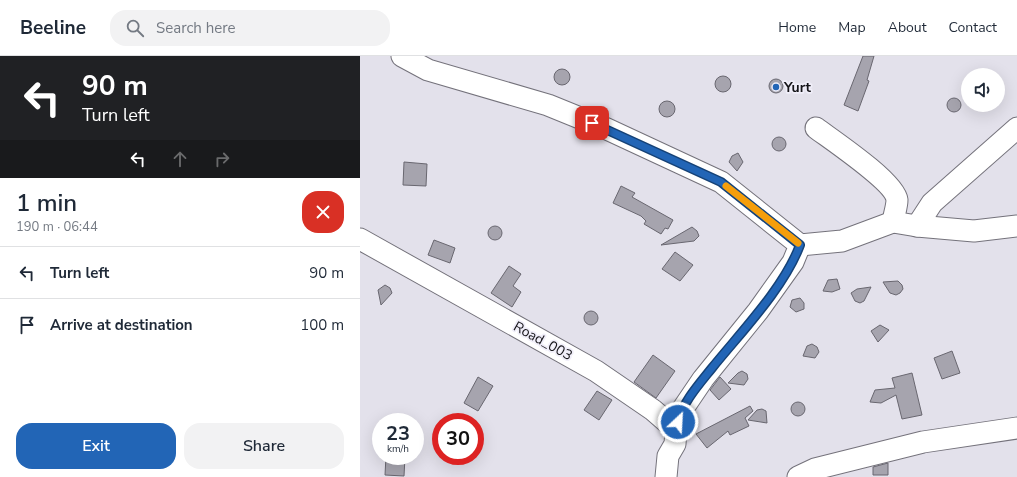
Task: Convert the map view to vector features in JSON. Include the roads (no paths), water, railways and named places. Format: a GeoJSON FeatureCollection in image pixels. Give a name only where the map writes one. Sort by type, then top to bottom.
{"type":"FeatureCollection","features":[{"type":"Feature","properties":{"kind":"street"},"geometry":{"type":"LineString","coordinates":[[402,56],[428,70],[548,105],[607,129],[721,182],[800,245],[842,241],[893,222],[917,226],[974,231],[1017,226]]}},
{"type":"Feature","properties":{"kind":"street"},"geometry":{"type":"LineString","coordinates":[[816,128],[878,175],[890,187],[897,199],[893,222]]}},
{"type":"Feature","properties":{"kind":"street"},"geometry":{"type":"LineString","coordinates":[[917,226],[932,203],[1017,128]]}},
{"type":"Feature","properties":{"kind":"street","name":"Road_003"},"geometry":{"type":"LineString","coordinates":[[360,239],[596,371],[653,410],[676,430]]}},
{"type":"Feature","properties":{"kind":"street"},"geometry":{"type":"LineString","coordinates":[[666,477],[668,456],[675,444],[676,430],[680,413],[703,379],[758,311],[793,262],[800,245]]}},
{"type":"Feature","properties":{"kind":"street"},"geometry":{"type":"LineString","coordinates":[[798,477],[816,469],[923,442],[1017,428]]}},
{"type":"Feature","properties":{"kind":"place","name":"Yurt"},"geometry":{"type":"Point","coordinates":[776,87]}}]}
